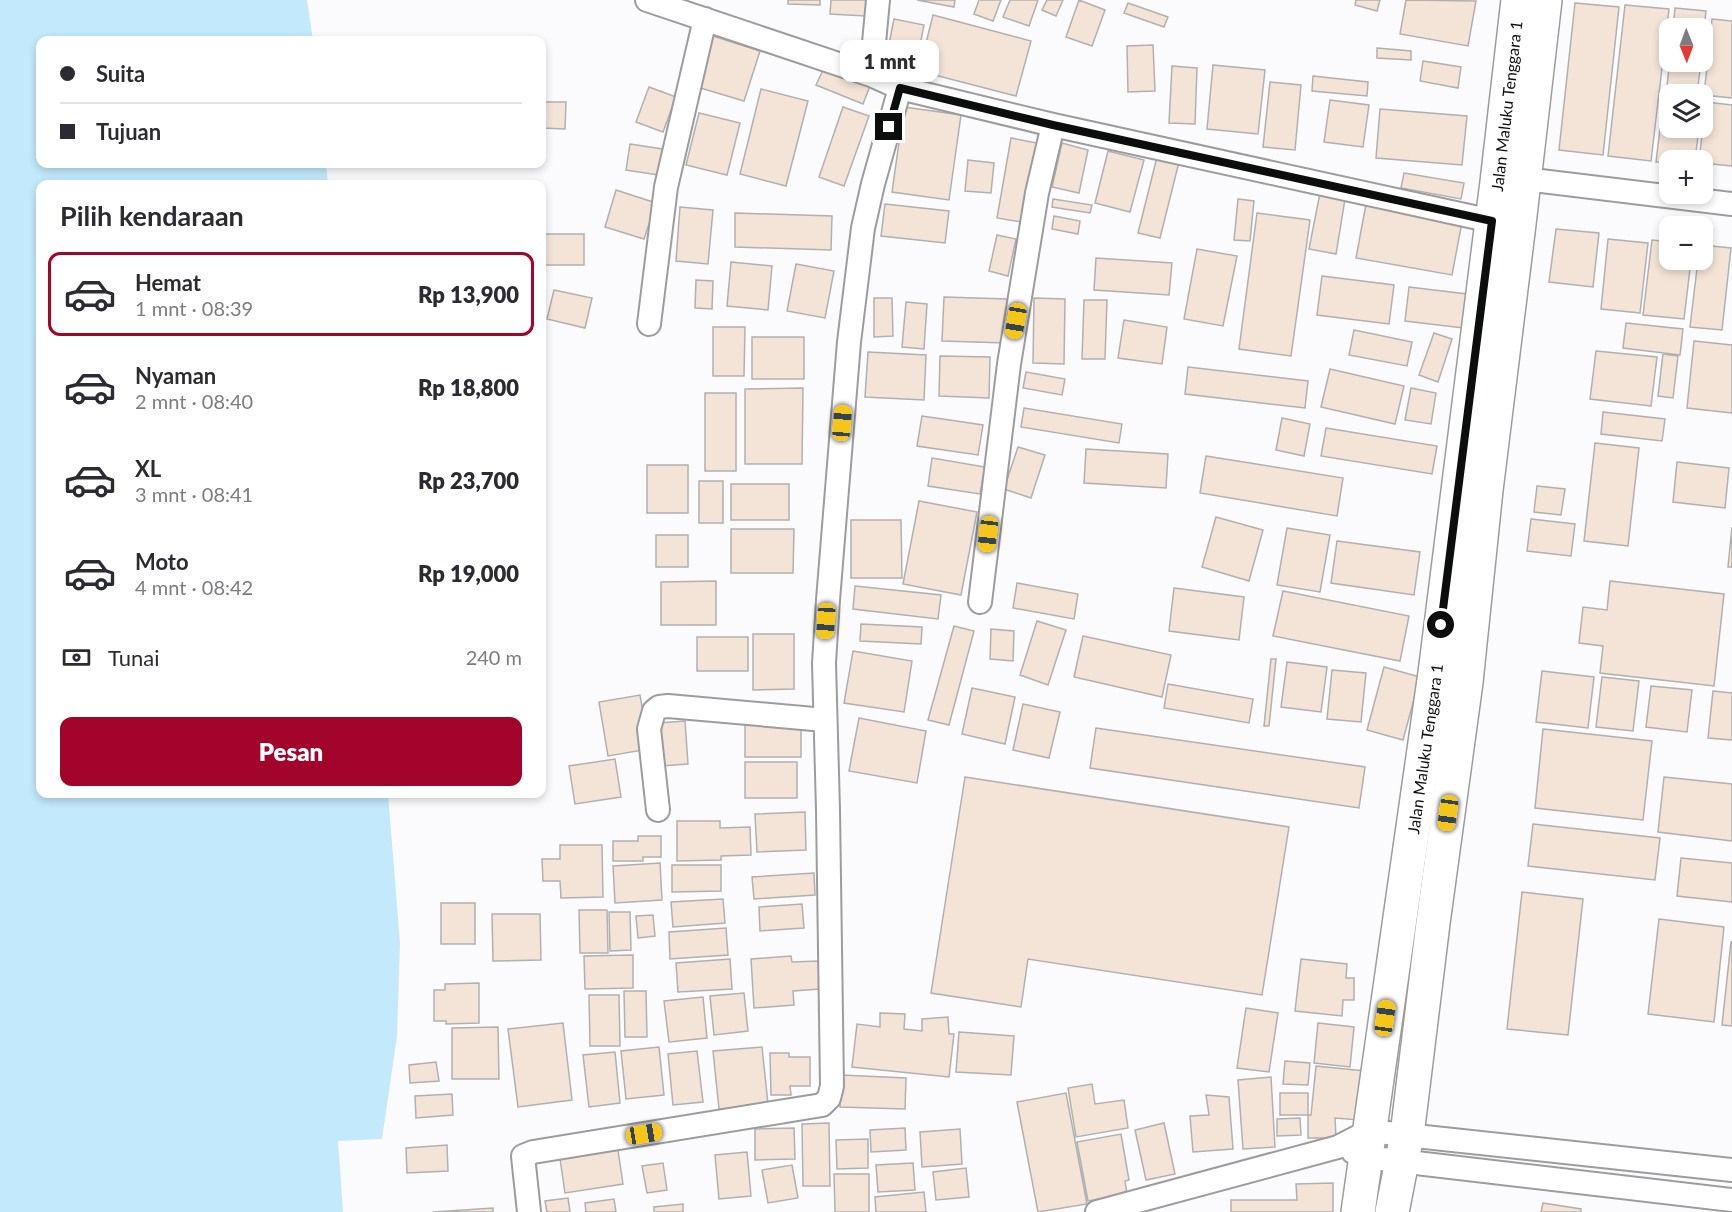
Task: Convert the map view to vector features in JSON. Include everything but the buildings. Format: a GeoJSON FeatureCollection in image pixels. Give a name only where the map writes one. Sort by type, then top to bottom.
{"type":"FeatureCollection","features":[{"type":"Feature","properties":{"kind":"highway","name":"Jalan Maluku Tenggara 1"},"geometry":{"type":"LineString","coordinates":[[1358,1212],[1357,1145],[1435,673],[1518,0]]}},
{"type":"Feature","properties":{"kind":"highway","name":"Jalan Maluku Tenggara 1"},"geometry":{"type":"LineString","coordinates":[[1392,1212],[1405,1148],[1466,682],[1486,490],[1545,0]]}},
{"type":"Feature","properties":{"kind":"street"},"geometry":{"type":"LineString","coordinates":[[647,0],[871,75],[900,88],[1053,125],[1492,221]]}},
{"type":"Feature","properties":{"kind":"street"},"geometry":{"type":"LineString","coordinates":[[871,75],[878,0]]}},
{"type":"Feature","properties":{"kind":"street"},"geometry":{"type":"LineString","coordinates":[[649,324],[666,187],[705,19]]}},
{"type":"Feature","properties":{"kind":"street"},"geometry":{"type":"LineString","coordinates":[[529,1212],[523,1156],[533,1152],[822,1106],[829,1098],[831,1002],[824,663],[826,621],[840,443],[863,228],[900,88]]}},
{"type":"Feature","properties":{"kind":"street"},"geometry":{"type":"LineString","coordinates":[[980,602],[1009,364],[1037,193],[1053,125]]}},
{"type":"Feature","properties":{"kind":"street"},"geometry":{"type":"LineString","coordinates":[[1524,179],[1732,204]]}},
{"type":"Feature","properties":{"kind":"street"},"geometry":{"type":"LineString","coordinates":[[658,810],[649,729],[654,711],[659,707],[825,720]]}},
{"type":"Feature","properties":{"kind":"street"},"geometry":{"type":"LineString","coordinates":[[1097,1212],[1357,1145],[1732,1170]]}},
{"type":"Feature","properties":{"kind":"street"},"geometry":{"type":"LineString","coordinates":[[1405,1148],[1732,1200]]}},
{"type":"Feature","properties":{"kind":"water"},"geometry":{"type":"Polygon","coordinates":[[[0,0],[307,0],[312,36],[36,36],[36,168],[326,168],[328,180],[36,180],[36,798],[388,798],[400,943],[397,1036],[382,1139],[338,1141],[343,1212],[0,1212],[0,0]]]}},
{"type":"Feature","properties":{"kind":"route"},"geometry":{"type":"LineString","coordinates":[[889,127],[900,88],[1053,125],[1492,221],[1441,625]]}}]}
